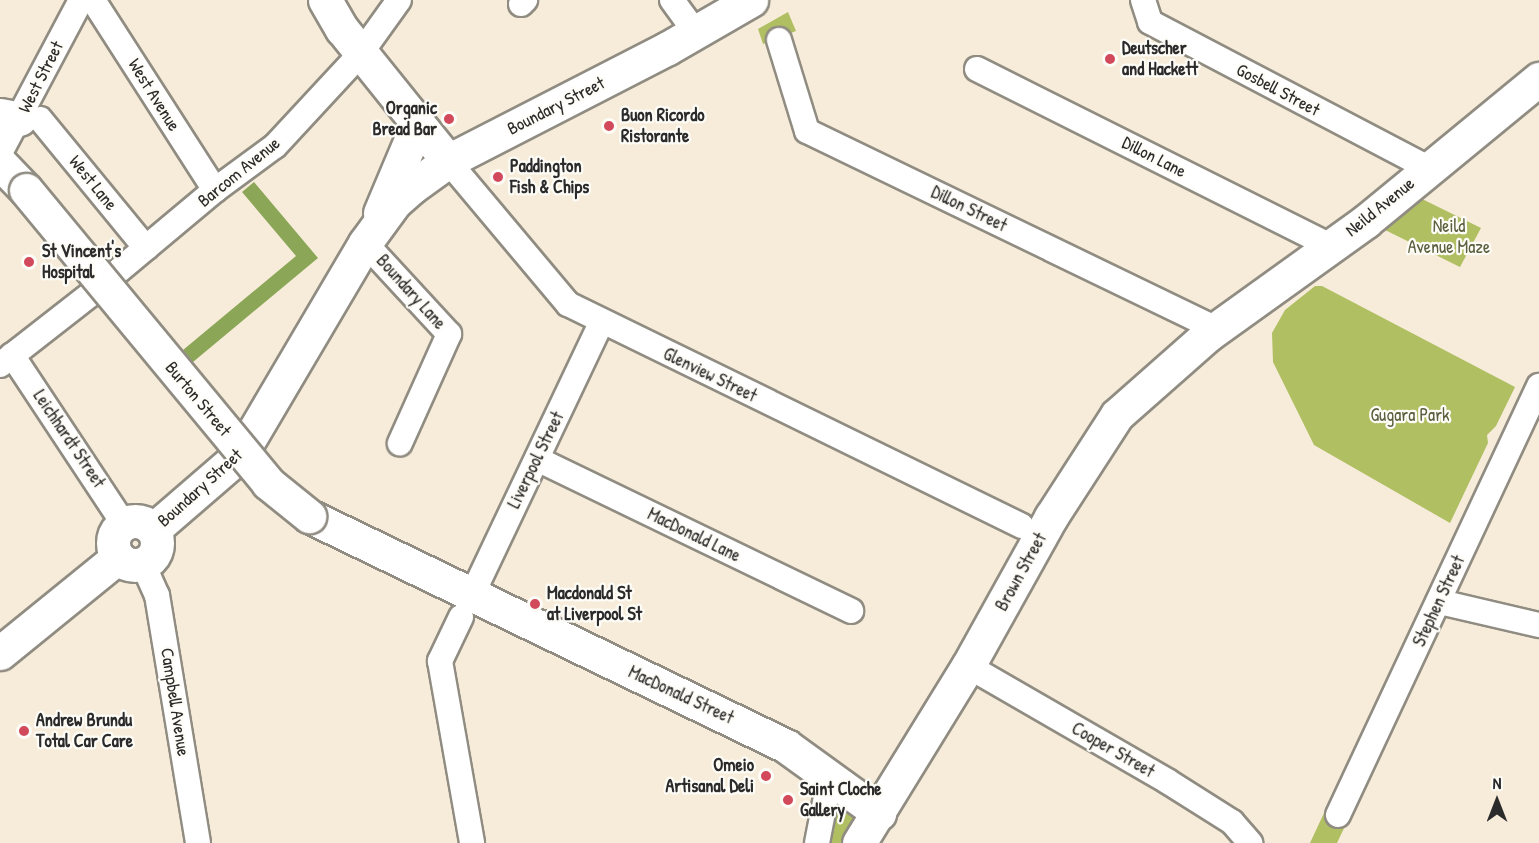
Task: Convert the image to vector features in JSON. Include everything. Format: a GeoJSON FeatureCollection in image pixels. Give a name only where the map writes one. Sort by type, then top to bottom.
{"type":"FeatureCollection","features":[{"type":"Feature","properties":{"kind":"street","name":"West Street"},"geometry":{"type":"LineString","coordinates":[[0,153],[81,0]]}},
{"type":"Feature","properties":{"kind":"street","name":"West Avenue"},"geometry":{"type":"LineString","coordinates":[[93,0],[215,190]]}},
{"type":"Feature","properties":{"kind":"street"},"geometry":{"type":"LineString","coordinates":[[325,0],[361,53],[448,161]]}},
{"type":"Feature","properties":{"kind":"street","name":"Barcom Avenue"},"geometry":{"type":"LineString","coordinates":[[111,277],[215,190],[275,146],[361,53],[399,0]]}},
{"type":"Feature","properties":{"kind":"street"},"geometry":{"type":"LineString","coordinates":[[672,0],[696,33]]}},
{"type":"Feature","properties":{"kind":"street","name":"Boundary Street"},"geometry":{"type":"LineString","coordinates":[[138,527],[232,463],[251,441],[370,236],[395,202],[448,161],[696,33],[752,0]]}},
{"type":"Feature","properties":{"kind":"street","name":"Gosbell Street"},"geometry":{"type":"LineString","coordinates":[[1143,0],[1150,22],[1428,168]]}},
{"type":"Feature","properties":{"kind":"street","name":"Dillon Street"},"geometry":{"type":"LineString","coordinates":[[779,40],[807,131],[1217,329]]}},
{"type":"Feature","properties":{"kind":"street","name":"Dillon Lane"},"geometry":{"type":"LineString","coordinates":[[978,69],[1331,246]]}},
{"type":"Feature","properties":{"kind":"street","name":"Neild Avenue"},"geometry":{"type":"LineString","coordinates":[[1217,329],[1331,246],[1539,80]]}},
{"type":"Feature","properties":{"kind":"street","name":"West Lane"},"geometry":{"type":"LineString","coordinates":[[20,118],[146,248]]}},
{"type":"Feature","properties":{"kind":"street","name":"Boundary Street"},"geometry":{"type":"LineString","coordinates":[[370,236],[395,170],[418,123]]}},
{"type":"Feature","properties":{"kind":"street","name":"Glenview Street"},"geometry":{"type":"LineString","coordinates":[[448,161],[568,304],[602,323],[1022,526]]}},
{"type":"Feature","properties":{"kind":"street","name":"Burton Street"},"geometry":{"type":"LineString","coordinates":[[0,163],[26,190],[268,483],[309,516],[466,607]]}},
{"type":"Feature","properties":{"kind":"street","name":"Boundary Lane"},"geometry":{"type":"LineString","coordinates":[[370,236],[449,334],[400,443]]}},
{"type":"Feature","properties":{"kind":"street"},"geometry":{"type":"LineString","coordinates":[[6,360],[92,293]]}},
{"type":"Feature","properties":{"kind":"street","name":"Liverpool Street"},"geometry":{"type":"LineString","coordinates":[[472,843],[440,661],[602,323]]}},
{"type":"Feature","properties":{"kind":"street","name":"Brown Street"},"geometry":{"type":"LineString","coordinates":[[859,843],[968,666],[1051,517],[1117,415],[1217,329]]}},
{"type":"Feature","properties":{"kind":"street","name":"Leichhardt Street"},"geometry":{"type":"LineString","coordinates":[[6,360],[138,527]]}},
{"type":"Feature","properties":{"kind":"street","name":"Stephen Street"},"geometry":{"type":"LineString","coordinates":[[1338,815],[1440,602],[1539,386]]}},
{"type":"Feature","properties":{"kind":"street","name":"MacDonald Lane"},"geometry":{"type":"LineString","coordinates":[[537,459],[851,611]]}},
{"type":"Feature","properties":{"kind":"street"},"geometry":{"type":"LineString","coordinates":[[0,653],[130,560],[156,549],[138,527]]}},
{"type":"Feature","properties":{"kind":"street","name":"Campbell Avenue"},"geometry":{"type":"LineString","coordinates":[[130,560],[157,595],[198,843]]}},
{"type":"Feature","properties":{"kind":"street"},"geometry":{"type":"LineString","coordinates":[[1440,602],[1539,625]]}},
{"type":"Feature","properties":{"kind":"street","name":"MacDonald Street"},"geometry":{"type":"LineString","coordinates":[[466,607],[786,746],[879,813]]}},
{"type":"Feature","properties":{"kind":"street","name":"Cooper Street"},"geometry":{"type":"LineString","coordinates":[[968,666],[1232,822],[1250,843]]}},
{"type":"Feature","properties":{"kind":"street"},"geometry":{"type":"LineString","coordinates":[[817,843],[830,776]]}},
{"type":"Feature","properties":{"kind":"green space"},"geometry":{"type":"Polygon","coordinates":[[[788,12],[796,31],[763,44],[758,29],[788,12]]]}},
{"type":"Feature","properties":{"kind":"green space"},"geometry":{"type":"Polygon","coordinates":[[[254,182],[318,258],[193,362],[183,350],[296,256],[242,192],[254,182]]]}},
{"type":"Feature","properties":{"kind":"green space","name":"Neild Avenue Maze"},"geometry":{"type":"Polygon","coordinates":[[[1416,196],[1481,228],[1460,267],[1381,228],[1416,196]]]}},
{"type":"Feature","properties":{"kind":"green space","name":"Gugara Park"},"geometry":{"type":"Polygon","coordinates":[[[1315,286],[1322,286],[1515,387],[1496,426],[1487,435],[1488,443],[1450,523],[1314,445],[1273,362],[1272,333],[1285,310],[1315,286]]]}},
{"type":"Feature","properties":{"kind":"green space"},"geometry":{"type":"Polygon","coordinates":[[[837,802],[859,811],[847,843],[827,843],[837,802]]]}},
{"type":"Feature","properties":{"kind":"green space"},"geometry":{"type":"Polygon","coordinates":[[[1324,813],[1346,824],[1337,843],[1310,843],[1324,813]]]}},
{"type":"Feature","properties":{"kind":"place","name":"Deutscher and Hackett"},"geometry":{"type":"Point","coordinates":[1110,59]}},
{"type":"Feature","properties":{"kind":"place","name":"Organic Bread Bar"},"geometry":{"type":"Point","coordinates":[449,119]}},
{"type":"Feature","properties":{"kind":"place","name":"Buon Ricordo Ristorante"},"geometry":{"type":"Point","coordinates":[609,126]}},
{"type":"Feature","properties":{"kind":"place","name":"Paddington Fish & Chips"},"geometry":{"type":"Point","coordinates":[498,177]}},
{"type":"Feature","properties":{"kind":"place","name":"St Vincent's Hospital"},"geometry":{"type":"Point","coordinates":[29,262]}},
{"type":"Feature","properties":{"kind":"place","name":"Macdonald St at Liverpool St"},"geometry":{"type":"Point","coordinates":[535,604]}},
{"type":"Feature","properties":{"kind":"place","name":"Andrew Brundu Total Car Care"},"geometry":{"type":"Point","coordinates":[24,731]}},
{"type":"Feature","properties":{"kind":"place","name":"Omeio Artisanal Deli"},"geometry":{"type":"Point","coordinates":[766,776]}},
{"type":"Feature","properties":{"kind":"place","name":"Saint Cloche Gallery"},"geometry":{"type":"Point","coordinates":[788,800]}}]}
